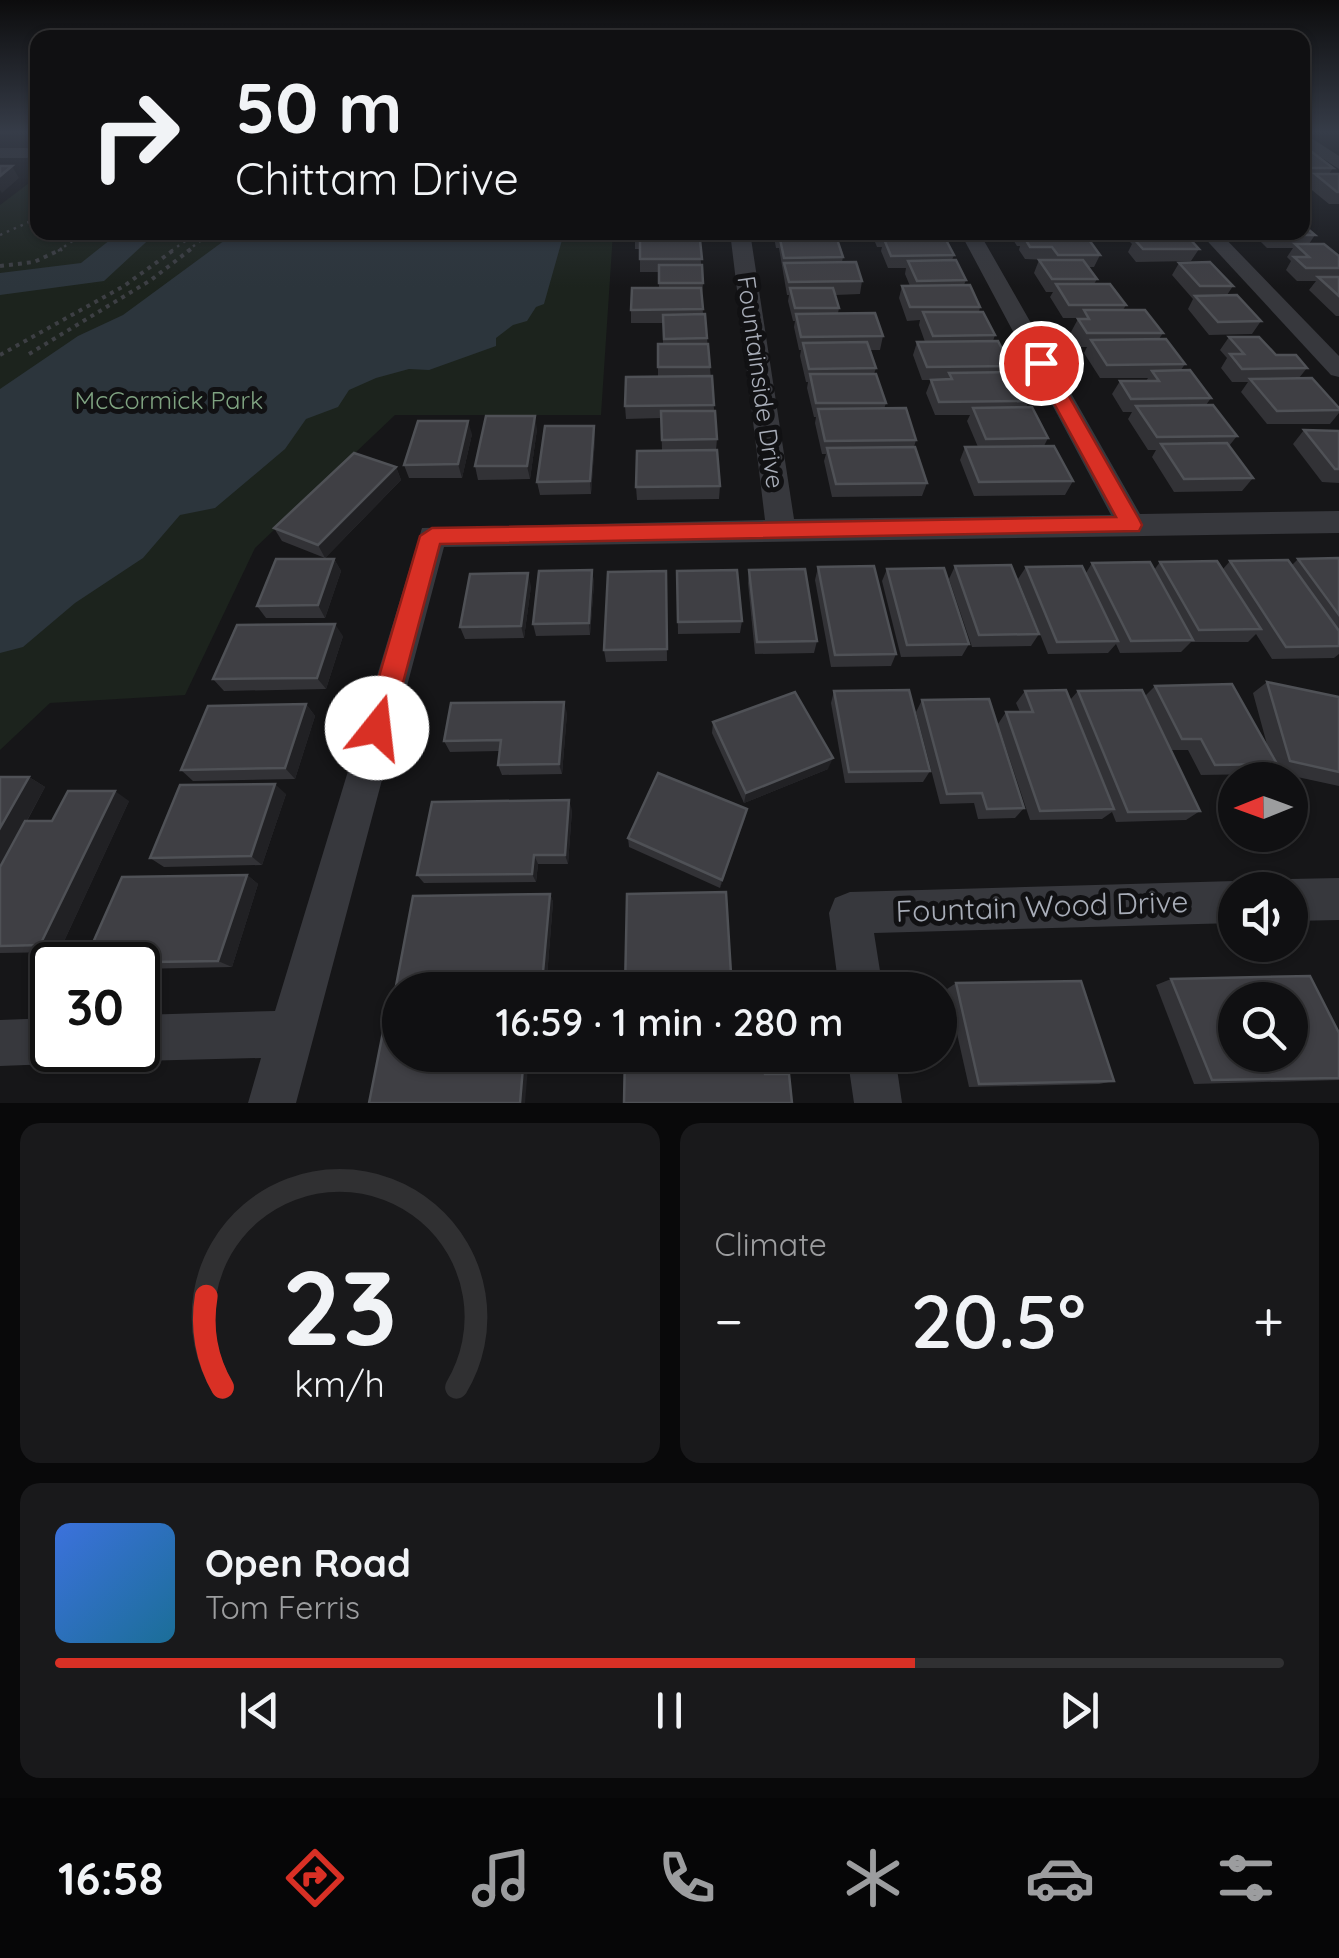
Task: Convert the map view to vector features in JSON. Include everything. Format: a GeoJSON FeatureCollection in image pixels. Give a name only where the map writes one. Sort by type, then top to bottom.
{"type":"FeatureCollection","features":[{"type":"Feature","properties":{"kind":"street","name":"Fountainside Drive"},"geometry":{"type":"LineString","coordinates":[[741,240],[781,531]]}},
{"type":"Feature","properties":{"kind":"street"},"geometry":{"type":"LineString","coordinates":[[973,240],[1131,525]]}},
{"type":"Feature","properties":{"kind":"street"},"geometry":{"type":"LineString","coordinates":[[1216,240],[1339,370]]}},
{"type":"Feature","properties":{"kind":"street"},"geometry":{"type":"LineString","coordinates":[[272,1103],[432,536],[1339,522]]}},
{"type":"Feature","properties":{"kind":"street"},"geometry":{"type":"LineString","coordinates":[[1308,899],[1339,898]]}},
{"type":"Feature","properties":{"kind":"street","name":"Fountain Wood Drive"},"geometry":{"type":"LineString","coordinates":[[858,972],[850,913],[1218,902]]}},
{"type":"Feature","properties":{"kind":"street"},"geometry":{"type":"LineString","coordinates":[[160,1037],[290,1034]]}},
{"type":"Feature","properties":{"kind":"street"},"geometry":{"type":"LineString","coordinates":[[0,1043],[30,1042]]}},
{"type":"Feature","properties":{"kind":"street"},"geometry":{"type":"LineString","coordinates":[[873,1072],[878,1103]]}},
{"type":"Feature","properties":{"kind":"path"},"geometry":{"type":"LineString","coordinates":[[0,235],[30,222]]}},
{"type":"Feature","properties":{"kind":"path"},"geometry":{"type":"LineString","coordinates":[[0,266],[15,267],[56,253],[74,240]]}},
{"type":"Feature","properties":{"kind":"path"},"geometry":{"type":"LineString","coordinates":[[0,356],[124,286],[187,240]]}},
{"type":"Feature","properties":{"kind":"path"},"geometry":{"type":"LineString","coordinates":[[29,354],[136,289],[201,240]]}},
{"type":"Feature","properties":{"kind":"green space","name":"McCormick Park"},"geometry":{"type":"Polygon","coordinates":[[[30,183],[30,240],[613,240],[601,415],[395,415],[255,548],[185,695],[50,703],[0,750],[0,205],[30,183]]]}},
{"type":"Feature","properties":{"kind":"shaded area"},"geometry":{"type":"Polygon","coordinates":[[[225,240],[562,240],[544,304],[536,307],[527,321],[513,325],[496,338],[496,346],[429,370],[409,369],[349,390],[338,407],[306,419],[285,449],[215,508],[180,515],[143,558],[75,603],[23,647],[0,653],[0,389],[78,336],[123,315],[225,240]]]}},
{"type":"Feature","properties":{"kind":"building"},"geometry":{"type":"Polygon","coordinates":[[[640,240],[700,240],[702,259],[640,259],[640,240]]]}},
{"type":"Feature","properties":{"kind":"building"},"geometry":{"type":"Polygon","coordinates":[[[780,240],[837,240],[843,257],[784,258],[780,240]]]}},
{"type":"Feature","properties":{"kind":"building"},"geometry":{"type":"Polygon","coordinates":[[[884,240],[946,240],[954,255],[891,256],[884,240]]]}},
{"type":"Feature","properties":{"kind":"building"},"geometry":{"type":"Polygon","coordinates":[[[1026,240],[1089,240],[1100,255],[1058,255],[1052,247],[1030,247],[1026,240]]]}},
{"type":"Feature","properties":{"kind":"building"},"geometry":{"type":"Polygon","coordinates":[[[1135,240],[1191,240],[1199,249],[1143,249],[1135,240]]]}},
{"type":"Feature","properties":{"kind":"building"},"geometry":{"type":"Polygon","coordinates":[[[1295,244],[1324,244],[1339,256],[1339,268],[1306,268],[1294,257],[1309,257],[1295,244]]]}},
{"type":"Feature","properties":{"kind":"building"},"geometry":{"type":"Polygon","coordinates":[[[956,260],[966,280],[917,281],[908,261],[956,260]]]}},
{"type":"Feature","properties":{"kind":"building"},"geometry":{"type":"Polygon","coordinates":[[[1039,260],[1083,260],[1097,279],[1052,279],[1039,260]]]}},
{"type":"Feature","properties":{"kind":"building"},"geometry":{"type":"Polygon","coordinates":[[[856,262],[862,281],[789,282],[784,263],[856,262]]]}},
{"type":"Feature","properties":{"kind":"building"},"geometry":{"type":"Polygon","coordinates":[[[1210,262],[1233,286],[1200,286],[1179,263],[1210,262]]]}},
{"type":"Feature","properties":{"kind":"building"},"geometry":{"type":"Polygon","coordinates":[[[659,265],[702,265],[703,283],[659,283],[659,265]]]}},
{"type":"Feature","properties":{"kind":"building"},"geometry":{"type":"Polygon","coordinates":[[[1318,277],[1339,277],[1339,296],[1318,277]]]}},
{"type":"Feature","properties":{"kind":"building"},"geometry":{"type":"Polygon","coordinates":[[[1056,284],[1110,284],[1126,305],[1069,305],[1056,284]]]}},
{"type":"Feature","properties":{"kind":"building"},"geometry":{"type":"Polygon","coordinates":[[[970,285],[980,307],[910,307],[902,286],[970,285]]]}},
{"type":"Feature","properties":{"kind":"building"},"geometry":{"type":"Polygon","coordinates":[[[632,288],[701,288],[703,309],[631,310],[632,288]]]}},
{"type":"Feature","properties":{"kind":"building"},"geometry":{"type":"Polygon","coordinates":[[[790,288],[833,288],[839,308],[795,308],[790,288]]]}},
{"type":"Feature","properties":{"kind":"building"},"geometry":{"type":"Polygon","coordinates":[[[1237,295],[1261,321],[1218,322],[1195,296],[1237,295]]]}},
{"type":"Feature","properties":{"kind":"building"},"geometry":{"type":"Polygon","coordinates":[[[1084,310],[1145,310],[1163,333],[1087,333],[1078,319],[1089,319],[1084,310]]]}},
{"type":"Feature","properties":{"kind":"building"},"geometry":{"type":"Polygon","coordinates":[[[923,312],[983,312],[995,335],[933,336],[923,312]]]}},
{"type":"Feature","properties":{"kind":"building"},"geometry":{"type":"Polygon","coordinates":[[[875,313],[883,336],[801,337],[796,314],[875,313]]]}},
{"type":"Feature","properties":{"kind":"building"},"geometry":{"type":"Polygon","coordinates":[[[705,314],[707,338],[664,339],[663,315],[705,314]]]}},
{"type":"Feature","properties":{"kind":"building"},"geometry":{"type":"Polygon","coordinates":[[[1229,337],[1259,337],[1276,355],[1296,355],[1307,368],[1242,369],[1230,354],[1244,354],[1229,337]]]}},
{"type":"Feature","properties":{"kind":"building"},"geometry":{"type":"Polygon","coordinates":[[[1166,339],[1185,364],[1107,365],[1091,340],[1166,339]]]}},
{"type":"Feature","properties":{"kind":"building"},"geometry":{"type":"Polygon","coordinates":[[[998,341],[1011,366],[927,367],[917,342],[998,341]]]}},
{"type":"Feature","properties":{"kind":"building"},"geometry":{"type":"Polygon","coordinates":[[[867,342],[876,368],[809,369],[803,343],[867,342]]]}},
{"type":"Feature","properties":{"kind":"building"},"geometry":{"type":"Polygon","coordinates":[[[658,344],[708,344],[710,367],[658,367],[658,344]]]}},
{"type":"Feature","properties":{"kind":"building"},"geometry":{"type":"Polygon","coordinates":[[[1190,370],[1211,398],[1131,399],[1120,381],[1159,381],[1152,371],[1190,370]]]}},
{"type":"Feature","properties":{"kind":"building"},"geometry":{"type":"Polygon","coordinates":[[[1014,372],[1029,401],[939,402],[931,380],[952,379],[949,373],[1014,372]]]}},
{"type":"Feature","properties":{"kind":"building"},"geometry":{"type":"Polygon","coordinates":[[[810,374],[876,374],[886,403],[816,403],[810,374]]]}},
{"type":"Feature","properties":{"kind":"building"},"geometry":{"type":"Polygon","coordinates":[[[712,376],[714,405],[625,406],[626,377],[712,376]]]}},
{"type":"Feature","properties":{"kind":"building"},"geometry":{"type":"Polygon","coordinates":[[[1312,378],[1339,410],[1277,411],[1250,379],[1312,378]]]}},
{"type":"Feature","properties":{"kind":"building"},"geometry":{"type":"Polygon","coordinates":[[[1213,405],[1237,436],[1157,437],[1136,406],[1213,405]]]}},
{"type":"Feature","properties":{"kind":"building"},"geometry":{"type":"Polygon","coordinates":[[[1032,407],[1048,438],[986,439],[973,408],[1032,407]]]}},
{"type":"Feature","properties":{"kind":"building"},"geometry":{"type":"Polygon","coordinates":[[[906,408],[916,440],[825,441],[818,409],[906,408]]]}},
{"type":"Feature","properties":{"kind":"building"},"geometry":{"type":"Polygon","coordinates":[[[661,411],[715,411],[717,439],[662,440],[661,411]]]}},
{"type":"Feature","properties":{"kind":"building"},"geometry":{"type":"Polygon","coordinates":[[[486,416],[535,416],[527,466],[475,466],[486,416]]]}},
{"type":"Feature","properties":{"kind":"building"},"geometry":{"type":"Polygon","coordinates":[[[418,421],[468,421],[458,464],[404,465],[418,421]]]}},
{"type":"Feature","properties":{"kind":"building"},"geometry":{"type":"Polygon","coordinates":[[[545,426],[594,426],[590,481],[537,482],[545,426]]]}},
{"type":"Feature","properties":{"kind":"building"},"geometry":{"type":"Polygon","coordinates":[[[1304,430],[1339,431],[1339,469],[1335,469],[1304,430]]]}},
{"type":"Feature","properties":{"kind":"building"},"geometry":{"type":"Polygon","coordinates":[[[1227,443],[1253,478],[1184,479],[1161,444],[1227,443]]]}},
{"type":"Feature","properties":{"kind":"building"},"geometry":{"type":"Polygon","coordinates":[[[1054,446],[1073,481],[979,482],[965,447],[1054,446]]]}},
{"type":"Feature","properties":{"kind":"building"},"geometry":{"type":"Polygon","coordinates":[[[915,447],[927,483],[836,484],[827,448],[915,447]]]}},
{"type":"Feature","properties":{"kind":"building"},"geometry":{"type":"Polygon","coordinates":[[[717,450],[720,486],[636,487],[637,451],[717,450]]]}},
{"type":"Feature","properties":{"kind":"building"},"geometry":{"type":"Polygon","coordinates":[[[354,453],[396,467],[318,545],[274,528],[354,453]]]}},
{"type":"Feature","properties":{"kind":"building"},"geometry":{"type":"Polygon","coordinates":[[[1339,558],[1339,615],[1298,559],[1339,558]]]}},
{"type":"Feature","properties":{"kind":"building"},"geometry":{"type":"Polygon","coordinates":[[[276,559],[334,559],[318,605],[257,606],[276,559]]]}},
{"type":"Feature","properties":{"kind":"building"},"geometry":{"type":"Polygon","coordinates":[[[1288,560],[1339,631],[1339,646],[1286,647],[1230,561],[1288,560]]]}},
{"type":"Feature","properties":{"kind":"building"},"geometry":{"type":"Polygon","coordinates":[[[1217,561],[1261,629],[1199,630],[1160,562],[1217,561]]]}},
{"type":"Feature","properties":{"kind":"building"},"geometry":{"type":"Polygon","coordinates":[[[1150,562],[1193,640],[1131,641],[1092,563],[1150,562]]]}},
{"type":"Feature","properties":{"kind":"building"},"geometry":{"type":"Polygon","coordinates":[[[1011,565],[1039,634],[979,635],[955,566],[1011,565]]]}},
{"type":"Feature","properties":{"kind":"building"},"geometry":{"type":"Polygon","coordinates":[[[874,566],[896,654],[835,655],[818,567],[874,566]]]}},
{"type":"Feature","properties":{"kind":"building"},"geometry":{"type":"Polygon","coordinates":[[[1082,566],[1118,641],[1057,642],[1026,567],[1082,566]]]}},
{"type":"Feature","properties":{"kind":"building"},"geometry":{"type":"Polygon","coordinates":[[[944,568],[969,644],[907,645],[887,569],[944,568]]]}},
{"type":"Feature","properties":{"kind":"building"},"geometry":{"type":"Polygon","coordinates":[[[805,569],[817,641],[757,642],[749,570],[805,569]]]}},
{"type":"Feature","properties":{"kind":"building"},"geometry":{"type":"Polygon","coordinates":[[[592,570],[589,623],[533,624],[539,571],[592,570]]]}},
{"type":"Feature","properties":{"kind":"building"},"geometry":{"type":"Polygon","coordinates":[[[737,570],[742,621],[678,622],[677,571],[737,570]]]}},
{"type":"Feature","properties":{"kind":"building"},"geometry":{"type":"Polygon","coordinates":[[[666,571],[667,649],[604,650],[608,572],[666,571]]]}},
{"type":"Feature","properties":{"kind":"building"},"geometry":{"type":"Polygon","coordinates":[[[528,573],[521,626],[460,627],[470,574],[528,573]]]}},
{"type":"Feature","properties":{"kind":"building"},"geometry":{"type":"Polygon","coordinates":[[[335,624],[317,678],[213,679],[237,625],[335,624]]]}},
{"type":"Feature","properties":{"kind":"building"},"geometry":{"type":"Polygon","coordinates":[[[1267,682],[1339,697],[1339,772],[1290,761],[1267,682]]]}},
{"type":"Feature","properties":{"kind":"building"},"geometry":{"type":"Polygon","coordinates":[[[1232,684],[1276,762],[1215,765],[1201,739],[1182,739],[1155,686],[1232,684]]]}},
{"type":"Feature","properties":{"kind":"building"},"geometry":{"type":"Polygon","coordinates":[[[909,690],[930,771],[849,772],[834,691],[909,690]]]}},
{"type":"Feature","properties":{"kind":"building"},"geometry":{"type":"Polygon","coordinates":[[[1066,690],[1114,809],[1040,811],[1006,712],[1033,712],[1025,691],[1066,690]]]}},
{"type":"Feature","properties":{"kind":"building"},"geometry":{"type":"Polygon","coordinates":[[[1142,690],[1200,811],[1128,812],[1078,691],[1142,690]]]}},
{"type":"Feature","properties":{"kind":"building"},"geometry":{"type":"Polygon","coordinates":[[[795,692],[833,758],[746,793],[713,722],[795,692]]]}},
{"type":"Feature","properties":{"kind":"building"},"geometry":{"type":"Polygon","coordinates":[[[989,699],[1024,808],[987,809],[982,793],[947,794],[922,700],[989,699]]]}},
{"type":"Feature","properties":{"kind":"building"},"geometry":{"type":"Polygon","coordinates":[[[564,702],[559,764],[498,765],[501,740],[444,741],[451,703],[564,702]]]}},
{"type":"Feature","properties":{"kind":"building"},"geometry":{"type":"Polygon","coordinates":[[[306,704],[285,768],[181,770],[208,706],[306,704]]]}},
{"type":"Feature","properties":{"kind":"building"},"geometry":{"type":"Polygon","coordinates":[[[658,773],[747,809],[722,880],[628,838],[658,773]]]}},
{"type":"Feature","properties":{"kind":"building"},"geometry":{"type":"Polygon","coordinates":[[[0,777],[29,777],[0,828],[0,777]]]}},
{"type":"Feature","properties":{"kind":"building"},"geometry":{"type":"Polygon","coordinates":[[[275,784],[251,856],[150,858],[180,785],[275,784]]]}},
{"type":"Feature","properties":{"kind":"building"},"geometry":{"type":"Polygon","coordinates":[[[68,791],[115,791],[41,942],[0,946],[0,867],[25,821],[52,821],[68,791]]]}},
{"type":"Feature","properties":{"kind":"building"},"geometry":{"type":"Polygon","coordinates":[[[569,800],[565,855],[534,855],[532,874],[417,875],[432,802],[569,800]]]}},
{"type":"Feature","properties":{"kind":"building"},"geometry":{"type":"Polygon","coordinates":[[[247,875],[218,961],[160,962],[160,942],[93,942],[122,877],[247,875]]]}},
{"type":"Feature","properties":{"kind":"building"},"geometry":{"type":"Polygon","coordinates":[[[726,892],[731,972],[625,972],[627,894],[726,892]]]}},
{"type":"Feature","properties":{"kind":"building"},"geometry":{"type":"Polygon","coordinates":[[[550,894],[543,972],[399,972],[413,896],[550,894]]]}},
{"type":"Feature","properties":{"kind":"building"},"geometry":{"type":"Polygon","coordinates":[[[1310,976],[1339,1033],[1339,1078],[1212,1080],[1171,979],[1310,976]]]}},
{"type":"Feature","properties":{"kind":"building"},"geometry":{"type":"Polygon","coordinates":[[[1081,981],[1114,1081],[979,1084],[957,983],[1081,981]]]}},
{"type":"Feature","properties":{"kind":"building"},"geometry":{"type":"Polygon","coordinates":[[[382,1037],[382,1072],[523,1072],[520,1103],[369,1103],[382,1037]]]}},
{"type":"Feature","properties":{"kind":"building"},"geometry":{"type":"Polygon","coordinates":[[[625,1072],[765,1072],[789,1074],[792,1103],[624,1103],[625,1072]]]}},
{"type":"Feature","properties":{"kind":"waterway"},"geometry":{"type":"LineString","coordinates":[[0,284],[91,273],[131,240]]}},
{"type":"Feature","properties":{"kind":"route"},"geometry":{"type":"LineString","coordinates":[[377,728],[432,536],[1131,525],[1041,363]]}}]}
